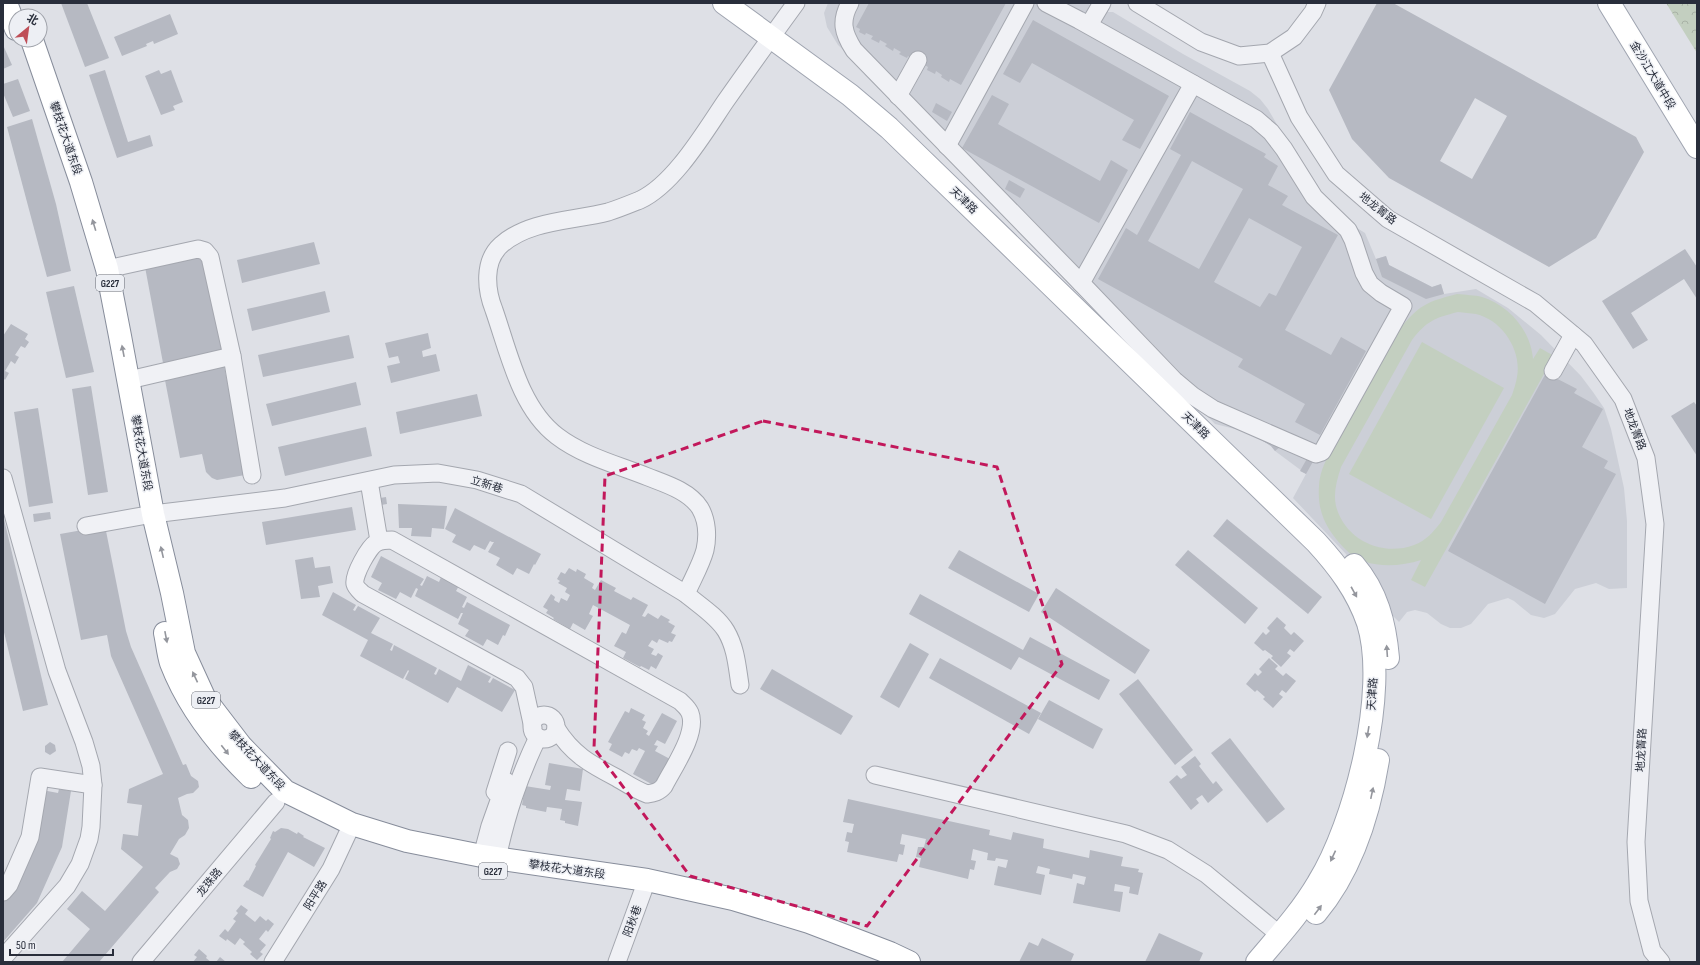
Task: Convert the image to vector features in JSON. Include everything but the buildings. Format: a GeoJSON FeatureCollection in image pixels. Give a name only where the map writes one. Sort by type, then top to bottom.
{"type":"FeatureCollection","features":[{"type":"Feature","properties":{"kind":"main road","name":"天津路"},"geometry":{"type":"LineString","coordinates":[[724,3],[775,31],[926,162],[1316,542],[1333,560],[1355,594],[1368,625],[1374,666],[1374,692],[1363,765],[1347,822],[1331,860],[1307,900],[1257,962]]}},
{"type":"Feature","properties":{"kind":"main road"},"geometry":{"type":"LineString","coordinates":[[748,3],[775,31],[859,84],[898,117],[1324,533],[1357,569],[1369,586],[1384,622],[1388,667],[1388,693],[1384,728],[1369,806],[1355,849],[1332,890],[1319,910],[1276,962]]}},
{"type":"Feature","properties":{"kind":"main road","name":"金沙江大道中段"},"geometry":{"type":"LineString","coordinates":[[1609,3],[1697,148]]}},
{"type":"Feature","properties":{"kind":"main road","name":"攀枝花大道东段"},"geometry":{"type":"LineString","coordinates":[[23,48],[30,64],[92,272],[146,515],[172,593],[184,653],[206,699],[241,746],[285,791],[349,830],[645,887],[730,910],[806,934],[880,962]]}},
{"type":"Feature","properties":{"kind":"main road","name":"攀枝花大道东段"},"geometry":{"type":"LineString","coordinates":[[35,48],[81,182],[106,269],[129,380],[146,515],[159,602],[171,662],[193,708],[228,755],[276,802],[349,830],[394,850],[486,870],[645,887],[733,899],[809,922],[890,953],[909,962]]}},
{"type":"Feature","properties":{"kind":"street"},"geometry":{"type":"LineString","coordinates":[[686,594],[705,550],[707,525],[699,507],[684,493],[665,483],[579,450],[557,436],[537,416],[523,394],[491,303],[487,281],[490,264],[499,247],[513,236],[533,227],[609,212],[642,199],[669,178],[689,155],[796,3]]}},
{"type":"Feature","properties":{"kind":"street"},"geometry":{"type":"LineString","coordinates":[[850,3],[843,23],[846,37],[854,50],[1174,380],[1193,396],[1213,409],[1316,454],[1322,452],[1403,306],[1381,293],[1370,284],[1364,273],[1348,230],[1314,197],[1272,132],[1256,119],[1084,22],[1046,3]]}},
{"type":"Feature","properties":{"kind":"street"},"geometry":{"type":"LineString","coordinates":[[947,146],[1026,3]]}},
{"type":"Feature","properties":{"kind":"street"},"geometry":{"type":"LineString","coordinates":[[1084,22],[1089,3]]}},
{"type":"Feature","properties":{"kind":"street"},"geometry":{"type":"LineString","coordinates":[[1084,22],[1102,3]]}},
{"type":"Feature","properties":{"kind":"street"},"geometry":{"type":"LineString","coordinates":[[1137,3],[1201,42],[1239,56],[1270,53],[1294,37],[1313,12],[1317,3]]}},
{"type":"Feature","properties":{"kind":"street","name":"地龙箐路"},"geometry":{"type":"LineString","coordinates":[[1270,53],[1299,117],[1336,174],[1388,218],[1535,303],[1584,344],[1623,398],[1646,458],[1655,524],[1636,842],[1639,901],[1652,951],[1661,962]]}},
{"type":"Feature","properties":{"kind":"street"},"geometry":{"type":"LineString","coordinates":[[898,96],[918,60]]}},
{"type":"Feature","properties":{"kind":"street"},"geometry":{"type":"LineString","coordinates":[[1081,283],[1193,84]]}},
{"type":"Feature","properties":{"kind":"street"},"geometry":{"type":"LineString","coordinates":[[106,269],[198,249],[205,251],[210,257],[232,356],[252,475]]}},
{"type":"Feature","properties":{"kind":"street"},"geometry":{"type":"LineString","coordinates":[[1553,371],[1573,335]]}},
{"type":"Feature","properties":{"kind":"street"},"geometry":{"type":"LineString","coordinates":[[129,380],[232,356]]}},
{"type":"Feature","properties":{"kind":"street","name":"立新巷"},"geometry":{"type":"LineString","coordinates":[[86,526],[146,515],[285,498],[394,475],[438,473],[477,480],[521,494],[686,594],[711,614],[726,631],[736,656],[740,685]]}},
{"type":"Feature","properties":{"kind":"street"},"geometry":{"type":"LineString","coordinates":[[3,478],[58,671],[91,766],[93,785],[89,840],[80,864],[67,886],[3,958]]}},
{"type":"Feature","properties":{"kind":"street"},"geometry":{"type":"LineString","coordinates":[[369,481],[379,541]]}},
{"type":"Feature","properties":{"kind":"street"},"geometry":{"type":"LineString","coordinates":[[489,857],[504,827],[532,736],[524,687],[517,678],[358,590],[355,584],[357,573],[370,547],[379,541],[392,540],[680,701],[690,714],[692,722],[691,731],[687,741],[664,786],[659,791],[647,794],[596,767],[579,756],[570,747],[556,728],[553,735],[549,738],[532,736]]}},
{"type":"Feature","properties":{"kind":"street"},"geometry":{"type":"LineString","coordinates":[[490,826],[505,784],[532,736]]}},
{"type":"Feature","properties":{"kind":"street"},"geometry":{"type":"LineString","coordinates":[[489,857],[490,826],[495,791],[508,752]]}},
{"type":"Feature","properties":{"kind":"street"},"geometry":{"type":"LineString","coordinates":[[875,775],[1126,834],[1168,850],[1206,874],[1280,935]]}},
{"type":"Feature","properties":{"kind":"street"},"geometry":{"type":"LineString","coordinates":[[3,892],[9,885],[30,837],[40,777],[93,785]]}},
{"type":"Feature","properties":{"kind":"street","name":"龙珠路"},"geometry":{"type":"LineString","coordinates":[[141,962],[276,802]]}},
{"type":"Feature","properties":{"kind":"street","name":"阳平路"},"geometry":{"type":"LineString","coordinates":[[273,962],[331,869],[349,830]]}},
{"type":"Feature","properties":{"kind":"street","name":"阳秋巷"},"geometry":{"type":"LineString","coordinates":[[617,962],[645,887]]}},
{"type":"Feature","properties":{"kind":"highlighted area"},"geometry":{"type":"Polygon","coordinates":[[[763,421],[997,467],[1062,664],[867,926],[690,876],[594,748],[605,476],[763,421]]]}},
{"type":"Feature","properties":{"kind":"shaded area"},"geometry":{"type":"Polygon","coordinates":[[[828,3],[1087,3],[1102,12],[1113,12],[1183,54],[1250,91],[1260,99],[1268,109],[1304,171],[1316,188],[1349,223],[1365,233],[1376,259],[1386,256],[1389,265],[1432,287],[1441,284],[1444,294],[1476,289],[1508,308],[1541,335],[1581,376],[1604,408],[1611,429],[1624,488],[1627,521],[1627,588],[1609,589],[1596,583],[1575,589],[1555,614],[1544,618],[1531,615],[1508,598],[1488,604],[1471,624],[1461,628],[1450,628],[1441,624],[1427,613],[1415,610],[1407,612],[1399,622],[1391,614],[1381,591],[1293,498],[1306,474],[1263,441],[1243,431],[1215,424],[892,95],[838,45],[827,27],[824,13],[828,3]]]}},
{"type":"Feature","properties":{"kind":"green space"},"geometry":{"type":"Polygon","coordinates":[[[1666,3],[1697,3],[1697,53],[1666,3]]]}},
{"type":"Feature","properties":{"kind":"green space"},"geometry":{"type":"Polygon","coordinates":[[[1457,294],[1482,297],[1501,306],[1517,320],[1523,329],[1528,339],[1533,359],[1540,348],[1554,356],[1425,587],[1411,580],[1421,560],[1411,563],[1380,565],[1361,560],[1344,548],[1328,528],[1324,520],[1320,505],[1319,486],[1320,477],[1330,452],[1399,330],[1412,315],[1430,302],[1457,294]],[[1458,312],[1437,318],[1427,324],[1412,340],[1341,467],[1335,491],[1336,506],[1347,528],[1366,543],[1390,549],[1402,548],[1418,543],[1433,532],[1441,522],[1512,395],[1517,379],[1518,367],[1513,347],[1508,338],[1502,329],[1485,317],[1476,314],[1458,312]]]}},
{"type":"Feature","properties":{"kind":"green space"},"geometry":{"type":"Polygon","coordinates":[[[1422,342],[1504,388],[1431,519],[1349,474],[1422,342]]]}}]}
